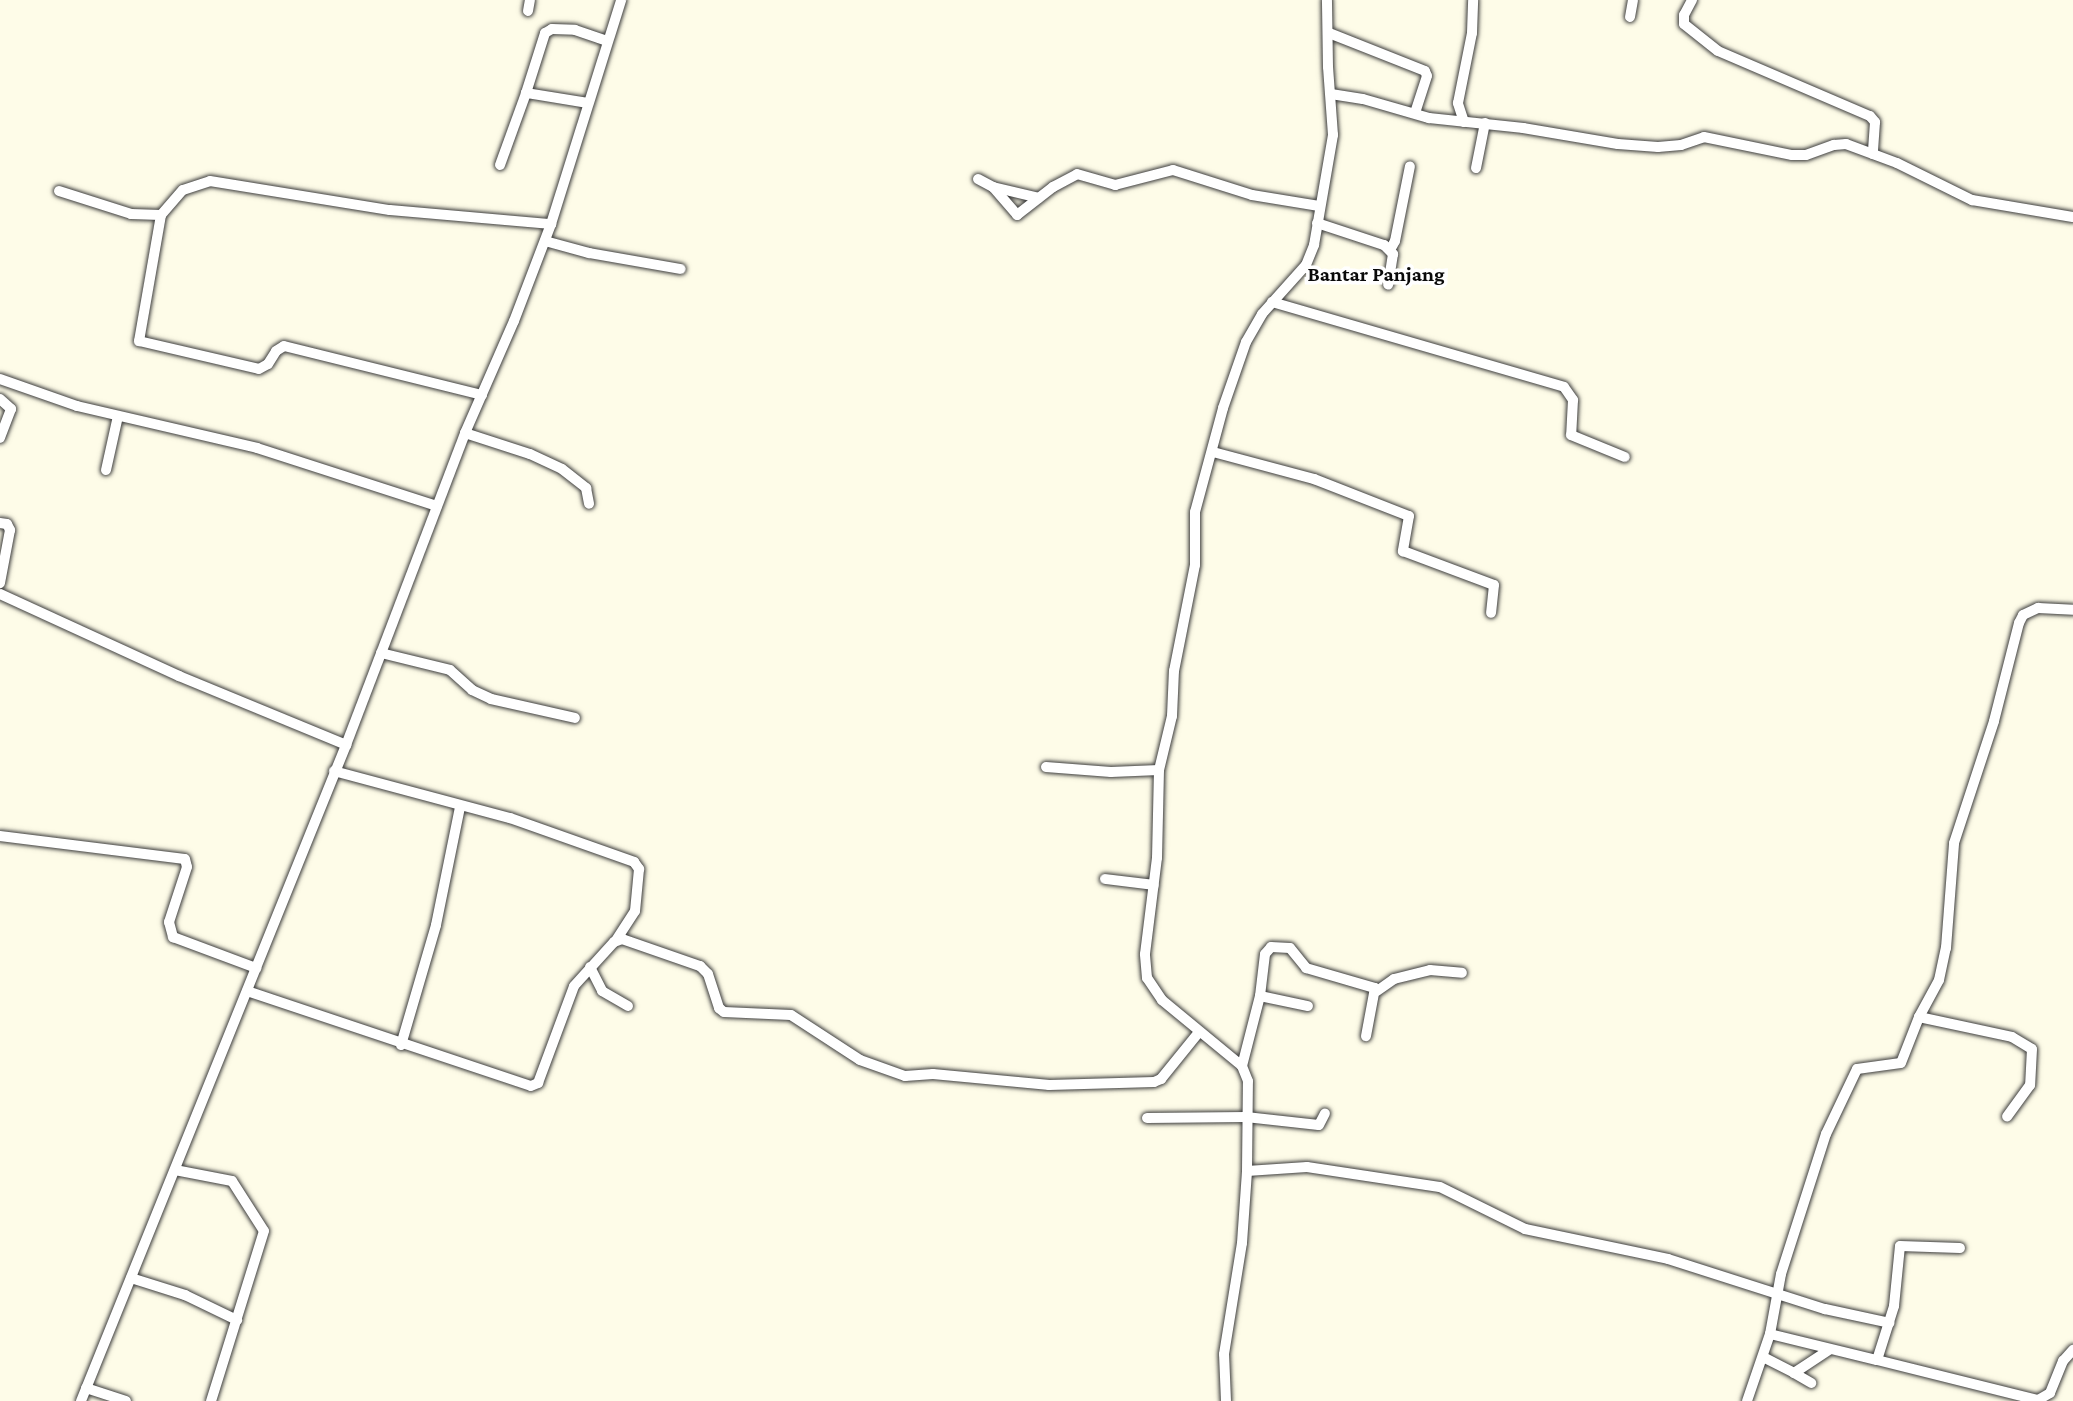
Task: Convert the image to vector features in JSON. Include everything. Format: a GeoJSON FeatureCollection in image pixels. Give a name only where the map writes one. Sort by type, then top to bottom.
{"type":"FeatureCollection","features":[{"type":"Feature","properties":{"kind":"street"},"geometry":{"type":"LineString","coordinates":[[81,1401],[346,745],[465,433],[545,241],[621,0]]}},
{"type":"Feature","properties":{"kind":"street"},"geometry":{"type":"LineString","coordinates":[[1226,1401],[1224,1345],[1238,1266],[1247,1171],[1248,1081],[1242,1066],[1162,1000],[1147,978],[1145,954],[1154,885],[1159,770],[1172,716],[1174,671],[1195,565],[1195,512],[1223,408],[1246,342],[1272,302],[1306,265],[1314,245],[1333,135],[1327,0]]}},
{"type":"Feature","properties":{"kind":"street"},"geometry":{"type":"LineString","coordinates":[[1464,122],[1458,103],[1472,33],[1473,0]]}},
{"type":"Feature","properties":{"kind":"street"},"geometry":{"type":"LineString","coordinates":[[1630,17],[1633,0]]}},
{"type":"Feature","properties":{"kind":"street"},"geometry":{"type":"LineString","coordinates":[[1692,0],[1684,15],[1684,24],[1718,51],[1870,116],[1875,122],[1873,154]]}},
{"type":"Feature","properties":{"kind":"street"},"geometry":{"type":"LineString","coordinates":[[500,165],[545,33],[552,29],[575,30],[607,41]]}},
{"type":"Feature","properties":{"kind":"street"},"geometry":{"type":"LineString","coordinates":[[1329,33],[1425,71],[1427,76],[1415,112]]}},
{"type":"Feature","properties":{"kind":"street"},"geometry":{"type":"LineString","coordinates":[[526,93],[588,103]]}},
{"type":"Feature","properties":{"kind":"street"},"geometry":{"type":"LineString","coordinates":[[1331,94],[1415,112],[1429,118],[1485,123],[1641,146],[1681,145],[1704,137],[1792,155],[1805,155],[1834,145],[1846,144],[1972,200],[2073,217]]}},
{"type":"Feature","properties":{"kind":"street"},"geometry":{"type":"LineString","coordinates":[[1476,168],[1485,123]]}},
{"type":"Feature","properties":{"kind":"street"},"geometry":{"type":"LineString","coordinates":[[1388,285],[1393,265],[1390,250],[1395,241],[1410,166]]}},
{"type":"Feature","properties":{"kind":"street"},"geometry":{"type":"LineString","coordinates":[[993,187],[1015,215],[1020,215],[1039,198],[1077,174],[1115,185],[1173,170],[1252,195],[1319,206]]}},
{"type":"Feature","properties":{"kind":"street"},"geometry":{"type":"LineString","coordinates":[[978,179],[993,187],[1039,198]]}},
{"type":"Feature","properties":{"kind":"street"},"geometry":{"type":"LineString","coordinates":[[482,395],[284,346],[276,351],[264,368],[252,369],[139,341],[161,215],[183,190],[211,181],[390,210],[551,224]]}},
{"type":"Feature","properties":{"kind":"street"},"geometry":{"type":"LineString","coordinates":[[59,191],[131,214],[161,215]]}},
{"type":"Feature","properties":{"kind":"street"},"geometry":{"type":"LineString","coordinates":[[1317,223],[1374,240],[1390,250]]}},
{"type":"Feature","properties":{"kind":"street"},"geometry":{"type":"LineString","coordinates":[[545,241],[589,253],[681,269]]}},
{"type":"Feature","properties":{"kind":"street"},"geometry":{"type":"LineString","coordinates":[[1272,302],[1564,387],[1573,400],[1571,435],[1625,457]]}},
{"type":"Feature","properties":{"kind":"street"},"geometry":{"type":"LineString","coordinates":[[0,379],[77,406],[257,448],[437,506]]}},
{"type":"Feature","properties":{"kind":"street"},"geometry":{"type":"LineString","coordinates":[[0,399],[11,409],[0,438]]}},
{"type":"Feature","properties":{"kind":"street"},"geometry":{"type":"LineString","coordinates":[[106,470],[118,416]]}},
{"type":"Feature","properties":{"kind":"street"},"geometry":{"type":"LineString","coordinates":[[465,433],[530,454],[562,469],[586,488],[589,504]]}},
{"type":"Feature","properties":{"kind":"street"},"geometry":{"type":"LineString","coordinates":[[1213,452],[1314,478],[1409,516],[1403,551],[1494,585],[1491,613]]}},
{"type":"Feature","properties":{"kind":"street"},"geometry":{"type":"LineString","coordinates":[[0,523],[7,524],[10,530],[0,583]]}},
{"type":"Feature","properties":{"kind":"street"},"geometry":{"type":"LineString","coordinates":[[0,594],[179,676],[346,745]]}},
{"type":"Feature","properties":{"kind":"street"},"geometry":{"type":"LineString","coordinates":[[1747,1401],[1770,1334],[1777,1292],[1826,1134],[1857,1069],[1901,1063],[1919,1017],[1939,980],[1944,960],[1954,842],[1994,721],[2019,623],[2023,615],[2038,608],[2073,610]]}},
{"type":"Feature","properties":{"kind":"street"},"geometry":{"type":"LineString","coordinates":[[381,653],[450,670],[472,690],[491,699],[575,718]]}},
{"type":"Feature","properties":{"kind":"street"},"geometry":{"type":"LineString","coordinates":[[1046,767],[1111,772],[1159,770]]}},
{"type":"Feature","properties":{"kind":"street"},"geometry":{"type":"LineString","coordinates":[[247,991],[401,1045],[528,1086],[536,1085],[574,986],[614,942],[635,911],[639,869],[634,863],[537,826],[334,771]]}},
{"type":"Feature","properties":{"kind":"street"},"geometry":{"type":"LineString","coordinates":[[401,1045],[436,925],[460,807]]}},
{"type":"Feature","properties":{"kind":"street"},"geometry":{"type":"LineString","coordinates":[[0,836],[185,859],[187,867],[169,922],[173,937],[256,968]]}},
{"type":"Feature","properties":{"kind":"street"},"geometry":{"type":"LineString","coordinates":[[1105,879],[1154,885]]}},
{"type":"Feature","properties":{"kind":"street"},"geometry":{"type":"LineString","coordinates":[[614,942],[622,939],[638,942],[699,966],[708,974],[719,1008],[724,1012],[791,1015],[860,1060],[905,1076],[933,1074],[1049,1085],[1154,1082],[1161,1079],[1199,1032]]}},
{"type":"Feature","properties":{"kind":"street"},"geometry":{"type":"LineString","coordinates":[[1242,1066],[1260,996],[1265,954],[1271,947],[1290,948],[1306,968],[1360,982],[1377,990]]}},
{"type":"Feature","properties":{"kind":"street"},"geometry":{"type":"LineString","coordinates":[[590,967],[603,991],[628,1006]]}},
{"type":"Feature","properties":{"kind":"street"},"geometry":{"type":"LineString","coordinates":[[1366,1036],[1377,990],[1394,979],[1430,970],[1462,973]]}},
{"type":"Feature","properties":{"kind":"street"},"geometry":{"type":"LineString","coordinates":[[1260,996],[1308,1006]]}},
{"type":"Feature","properties":{"kind":"street"},"geometry":{"type":"LineString","coordinates":[[1919,1017],[2012,1037],[2032,1049],[2030,1085],[2007,1117]]}},
{"type":"Feature","properties":{"kind":"street"},"geometry":{"type":"LineString","coordinates":[[1147,1118],[1246,1117],[1319,1125],[1325,1113]]}},
{"type":"Feature","properties":{"kind":"street"},"geometry":{"type":"LineString","coordinates":[[1247,1171],[1307,1167],[1429,1184],[1461,1195],[1525,1229],[1668,1259],[1825,1309],[1890,1323]]}},
{"type":"Feature","properties":{"kind":"street"},"geometry":{"type":"LineString","coordinates":[[175,1170],[232,1181],[264,1231],[211,1401]]}},
{"type":"Feature","properties":{"kind":"street"},"geometry":{"type":"LineString","coordinates":[[1877,1360],[1896,1296],[1900,1246],[1960,1248]]}},
{"type":"Feature","properties":{"kind":"street"},"geometry":{"type":"LineString","coordinates":[[131,1278],[185,1295],[237,1320]]}},
{"type":"Feature","properties":{"kind":"street"},"geometry":{"type":"LineString","coordinates":[[1770,1334],[1877,1360],[2006,1398],[2038,1400],[2047,1397],[2063,1361],[2073,1350]]}},
{"type":"Feature","properties":{"kind":"street"},"geometry":{"type":"LineString","coordinates":[[1794,1373],[1829,1350]]}},
{"type":"Feature","properties":{"kind":"street"},"geometry":{"type":"LineString","coordinates":[[1763,1357],[1811,1383]]}},
{"type":"Feature","properties":{"kind":"street"},"geometry":{"type":"LineString","coordinates":[[86,1388],[126,1401]]}},
{"type":"Feature","properties":{"kind":"district","name":"Bantar Panjang"},"geometry":{"type":"Point","coordinates":[1376,274]}}]}
